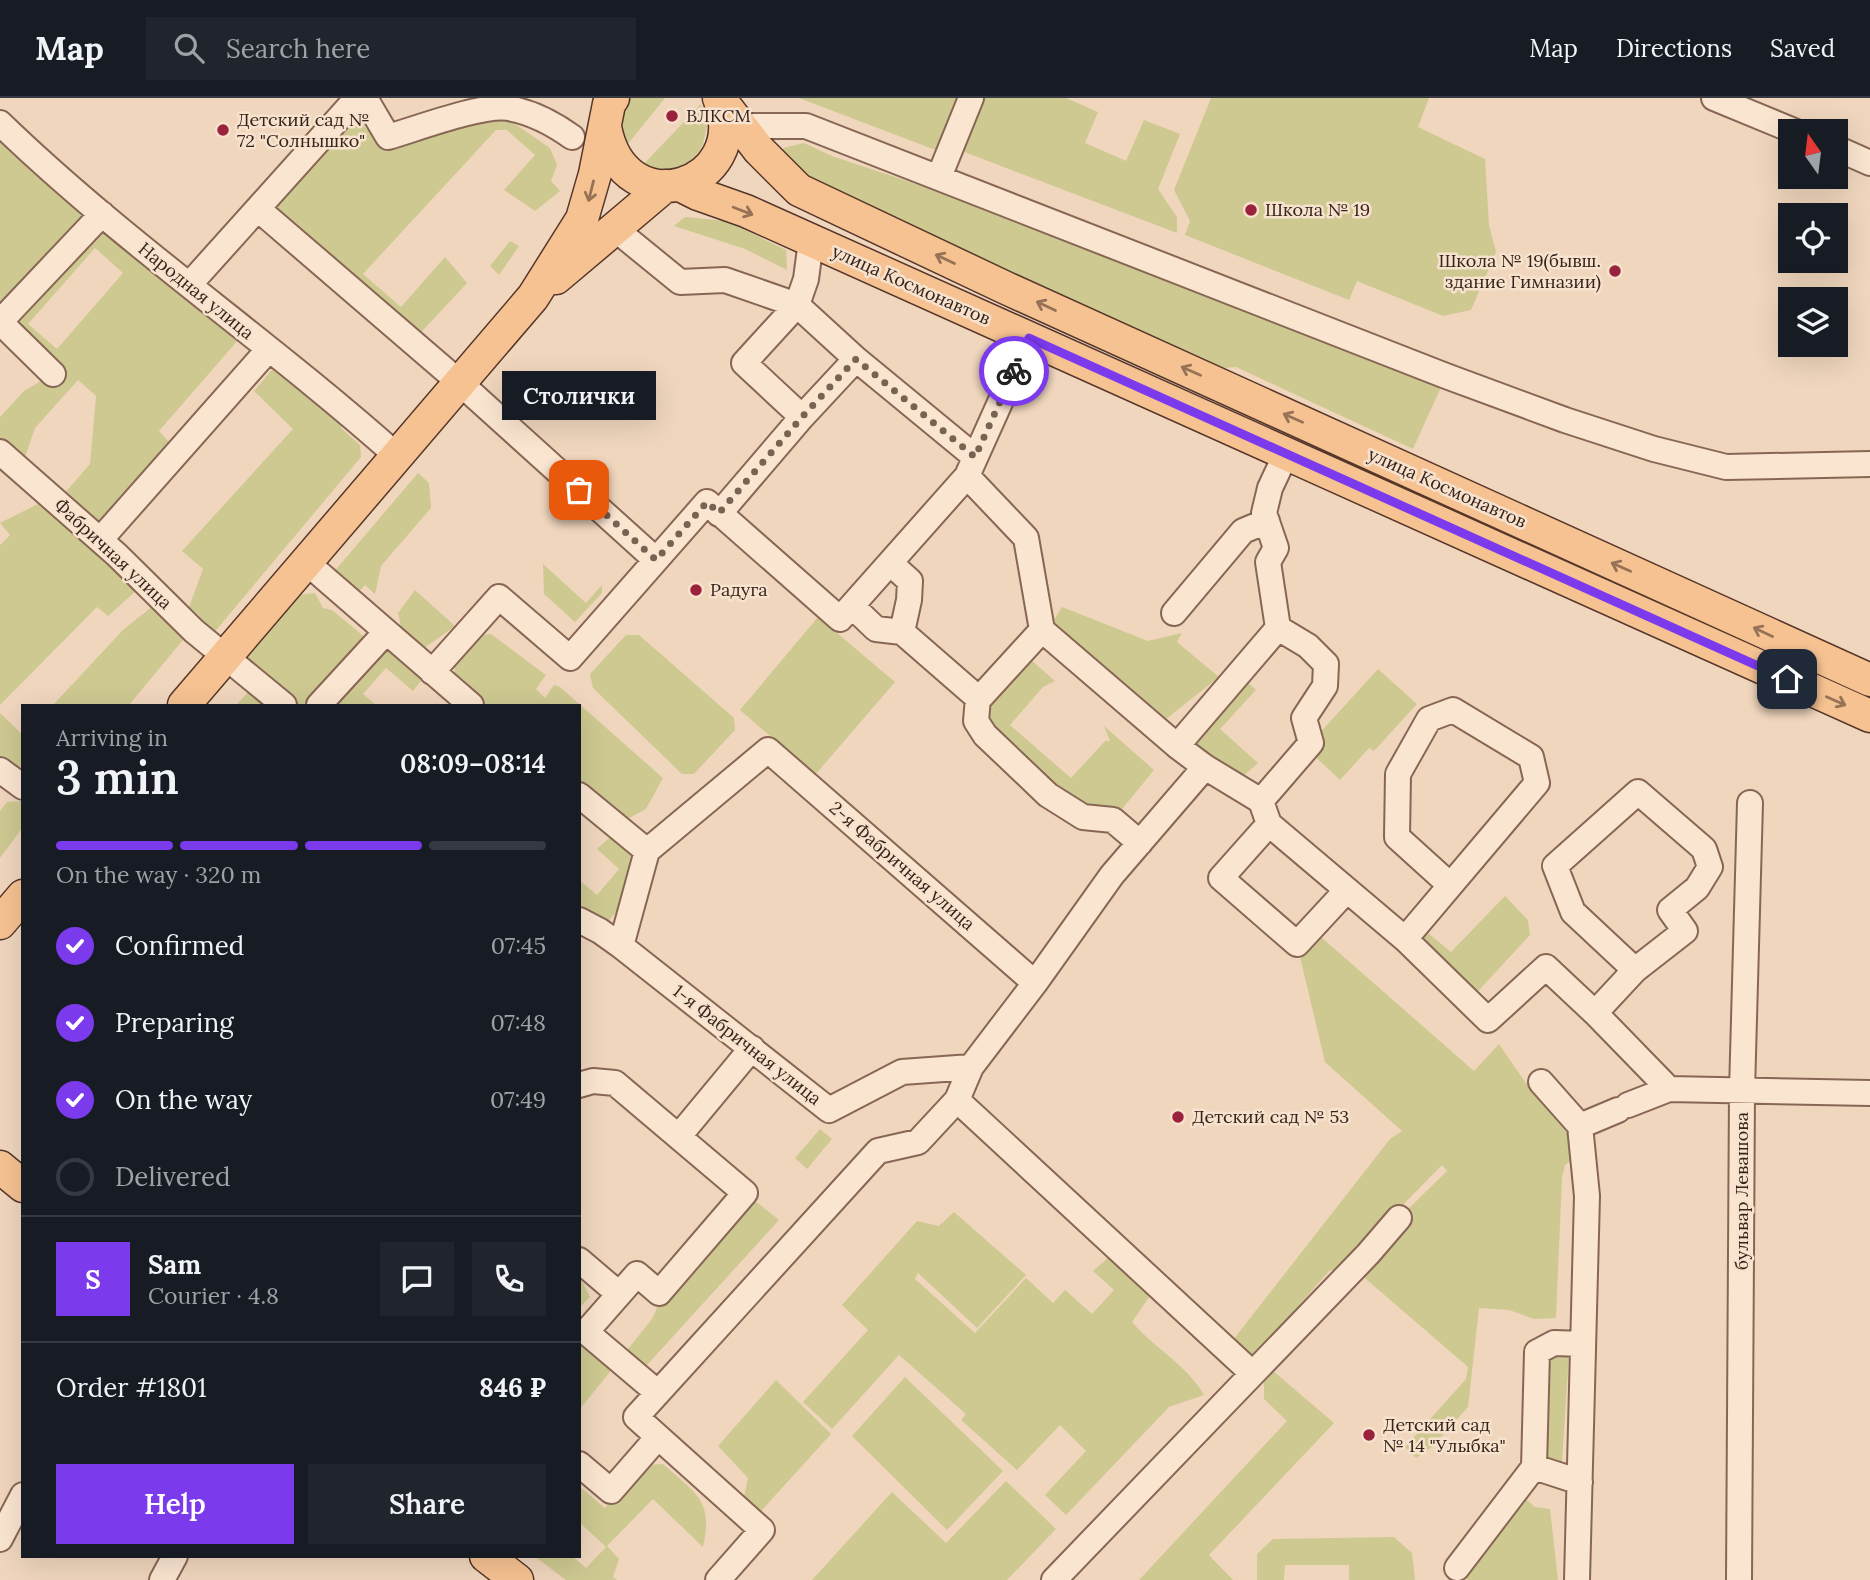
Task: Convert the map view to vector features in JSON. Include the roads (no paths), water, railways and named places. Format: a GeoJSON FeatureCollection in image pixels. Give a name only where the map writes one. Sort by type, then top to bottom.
{"type":"FeatureCollection","features":[{"type":"Feature","properties":{"kind":"main road","name":"улица Космонавтов"},"geometry":{"type":"LineString","coordinates":[[719,98],[778,171],[799,190],[1006,288],[1870,680]]}},
{"type":"Feature","properties":{"kind":"main road"},"geometry":{"type":"LineString","coordinates":[[533,297],[615,229],[673,186],[701,175],[710,167],[722,146],[726,128],[719,98]]}},
{"type":"Feature","properties":{"kind":"main road","name":"улица Космонавтов"},"geometry":{"type":"LineString","coordinates":[[608,107],[609,148],[623,169],[636,179],[649,184],[673,186],[746,211],[1870,716]]}},
{"type":"Feature","properties":{"kind":"main road"},"geometry":{"type":"LineString","coordinates":[[185,704],[533,297],[582,219],[595,174],[608,107]]}},
{"type":"Feature","properties":{"kind":"main road"},"geometry":{"type":"LineString","coordinates":[[0,923],[21,898]]}},
{"type":"Feature","properties":{"kind":"main road"},"geometry":{"type":"LineString","coordinates":[[0,1167],[21,1184]]}},
{"type":"Feature","properties":{"kind":"street"},"geometry":{"type":"LineString","coordinates":[[189,285],[357,98]]}},
{"type":"Feature","properties":{"kind":"street"},"geometry":{"type":"LineString","coordinates":[[365,98],[388,138],[473,111],[507,108],[540,109],[572,137]]}},
{"type":"Feature","properties":{"kind":"street"},"geometry":{"type":"LineString","coordinates":[[939,177],[971,98]]}},
{"type":"Feature","properties":{"kind":"street"},"geometry":{"type":"LineString","coordinates":[[1714,98],[1741,103],[1778,123]]}},
{"type":"Feature","properties":{"kind":"street"},"geometry":{"type":"LineString","coordinates":[[739,126],[806,125],[1540,411],[1654,449],[1726,467],[1870,464]]}},
{"type":"Feature","properties":{"kind":"street","name":"Народная улица"},"geometry":{"type":"LineString","coordinates":[[2,129],[102,214],[351,415],[396,455]]}},
{"type":"Feature","properties":{"kind":"street"},"geometry":{"type":"LineString","coordinates":[[1848,153],[1870,163]]}},
{"type":"Feature","properties":{"kind":"street"},"geometry":{"type":"LineString","coordinates":[[258,209],[459,382],[656,560]]}},
{"type":"Feature","properties":{"kind":"street"},"geometry":{"type":"LineString","coordinates":[[53,374],[0,322],[102,214]]}},
{"type":"Feature","properties":{"kind":"street"},"geometry":{"type":"LineString","coordinates":[[615,229],[680,282],[725,280],[797,306],[856,359],[971,466],[1026,538],[1042,630],[1177,746],[1265,813],[1347,890],[1405,939],[1488,1020],[1546,967],[1669,1089]]}},
{"type":"Feature","properties":{"kind":"street"},"geometry":{"type":"LineString","coordinates":[[802,417],[744,363],[797,306],[806,279],[811,240]]}},
{"type":"Feature","properties":{"kind":"street"},"geometry":{"type":"LineString","coordinates":[[432,672],[499,597],[569,658],[707,502],[840,619],[971,466],[1029,338]]}},
{"type":"Feature","properties":{"kind":"street"},"geometry":{"type":"LineString","coordinates":[[100,540],[269,349]]}},
{"type":"Feature","properties":{"kind":"street"},"geometry":{"type":"LineString","coordinates":[[719,513],[856,359]]}},
{"type":"Feature","properties":{"kind":"street","name":"Фабричная улица"},"geometry":{"type":"LineString","coordinates":[[0,452],[100,540],[194,631],[225,656]]}},
{"type":"Feature","properties":{"kind":"street"},"geometry":{"type":"LineString","coordinates":[[1177,746],[1278,628],[1268,562],[1276,548],[1264,513],[1270,488],[1286,454]]}},
{"type":"Feature","properties":{"kind":"street"},"geometry":{"type":"LineString","coordinates":[[1174,613],[1243,531],[1267,521]]}},
{"type":"Feature","properties":{"kind":"street"},"geometry":{"type":"LineString","coordinates":[[306,562],[470,704]]}},
{"type":"Feature","properties":{"kind":"street"},"geometry":{"type":"LineString","coordinates":[[890,563],[910,581],[902,632]]}},
{"type":"Feature","properties":{"kind":"street"},"geometry":{"type":"LineString","coordinates":[[852,606],[876,629],[902,632],[978,698]]}},
{"type":"Feature","properties":{"kind":"street"},"geometry":{"type":"LineString","coordinates":[[1278,628],[1308,646],[1326,664],[1325,686],[1304,718],[1311,743],[1221,878],[1297,944],[1347,890]]}},
{"type":"Feature","properties":{"kind":"street"},"geometry":{"type":"LineString","coordinates":[[978,698],[1042,630]]}},
{"type":"Feature","properties":{"kind":"street"},"geometry":{"type":"LineString","coordinates":[[320,704],[386,632]]}},
{"type":"Feature","properties":{"kind":"street"},"geometry":{"type":"LineString","coordinates":[[225,656],[283,704]]}},
{"type":"Feature","properties":{"kind":"street"},"geometry":{"type":"LineString","coordinates":[[978,698],[976,721],[985,735],[1048,795],[1083,817],[1112,820],[1140,843]]}},
{"type":"Feature","properties":{"kind":"street"},"geometry":{"type":"LineString","coordinates":[[1405,939],[1537,783],[1531,757],[1453,710],[1429,719],[1398,774],[1397,837],[1450,885]]}},
{"type":"Feature","properties":{"kind":"street","name":"2-я Фабричная улица"},"geometry":{"type":"LineString","coordinates":[[647,852],[768,750],[1035,982]]}},
{"type":"Feature","properties":{"kind":"street"},"geometry":{"type":"LineString","coordinates":[[718,1580],[762,1530],[636,1417],[878,1151],[918,1142],[957,1100],[971,1067],[1112,875],[1205,767]]}},
{"type":"Feature","properties":{"kind":"street"},"geometry":{"type":"LineString","coordinates":[[1595,1013],[1635,970],[1685,931],[1670,910],[1696,888],[1710,867],[1704,849],[1638,792],[1555,866],[1573,912],[1635,970]]}},
{"type":"Feature","properties":{"kind":"street"},"geometry":{"type":"LineString","coordinates":[[581,797],[647,852],[621,946]]}},
{"type":"Feature","properties":{"kind":"street","name":"бульвар Левашова"},"geometry":{"type":"LineString","coordinates":[[1739,1580],[1742,1091],[1749,803]]}},
{"type":"Feature","properties":{"kind":"street","name":"1-я Фабричная улица"},"geometry":{"type":"LineString","coordinates":[[581,921],[600,930],[621,946],[829,1110],[902,1072],[971,1067]]}},
{"type":"Feature","properties":{"kind":"street"},"geometry":{"type":"LineString","coordinates":[[679,1136],[752,1048]]}},
{"type":"Feature","properties":{"kind":"street"},"geometry":{"type":"LineString","coordinates":[[581,1084],[593,1081],[615,1083],[745,1193],[659,1293],[637,1273],[586,1332],[658,1393]]}},
{"type":"Feature","properties":{"kind":"street"},"geometry":{"type":"LineString","coordinates":[[1541,1082],[1580,1126],[1587,1196],[1577,1580]]}},
{"type":"Feature","properties":{"kind":"street"},"geometry":{"type":"LineString","coordinates":[[1580,1126],[1669,1089],[1870,1093]]}},
{"type":"Feature","properties":{"kind":"street"},"geometry":{"type":"LineString","coordinates":[[957,1100],[1252,1373]]}},
{"type":"Feature","properties":{"kind":"street"},"geometry":{"type":"LineString","coordinates":[[1054,1580],[1368,1254],[1399,1218]]}},
{"type":"Feature","properties":{"kind":"street"},"geometry":{"type":"LineString","coordinates":[[581,1261],[619,1294]]}},
{"type":"Feature","properties":{"kind":"street"},"geometry":{"type":"LineString","coordinates":[[1457,1568],[1534,1467],[1537,1352],[1554,1343],[1583,1344]]}},
{"type":"Feature","properties":{"kind":"street"},"geometry":{"type":"LineString","coordinates":[[581,1466],[611,1491],[658,1437]]}},
{"type":"Feature","properties":{"kind":"street"},"geometry":{"type":"LineString","coordinates":[[1534,1467],[1580,1482]]}},
{"type":"Feature","properties":{"kind":"street"},"geometry":{"type":"LineString","coordinates":[[0,1539],[21,1499]]}},
{"type":"Feature","properties":{"kind":"street"},"geometry":{"type":"LineString","coordinates":[[162,1580],[174,1558]]}},
{"type":"Feature","properties":{"kind":"place","name":"ВЛКСМ"},"geometry":{"type":"Point","coordinates":[672,116]}},
{"type":"Feature","properties":{"kind":"place","name":"Детский сад № 72 \"Солнышко\""},"geometry":{"type":"Point","coordinates":[223,130]}},
{"type":"Feature","properties":{"kind":"place","name":"Школа № 19"},"geometry":{"type":"Point","coordinates":[1251,210]}},
{"type":"Feature","properties":{"kind":"place","name":"Школа № 19(бывш. здание Гимназии)"},"geometry":{"type":"Point","coordinates":[1615,271]}},
{"type":"Feature","properties":{"kind":"place","name":"Столички"},"geometry":{"type":"Point","coordinates":[579,490]}},
{"type":"Feature","properties":{"kind":"place","name":"Радуга"},"geometry":{"type":"Point","coordinates":[696,590]}},
{"type":"Feature","properties":{"kind":"place","name":"Детский сад № 53"},"geometry":{"type":"Point","coordinates":[1178,1117]}},
{"type":"Feature","properties":{"kind":"place","name":"Детский сад № 14 \"Улыбка\""},"geometry":{"type":"Point","coordinates":[1369,1435]}}]}
